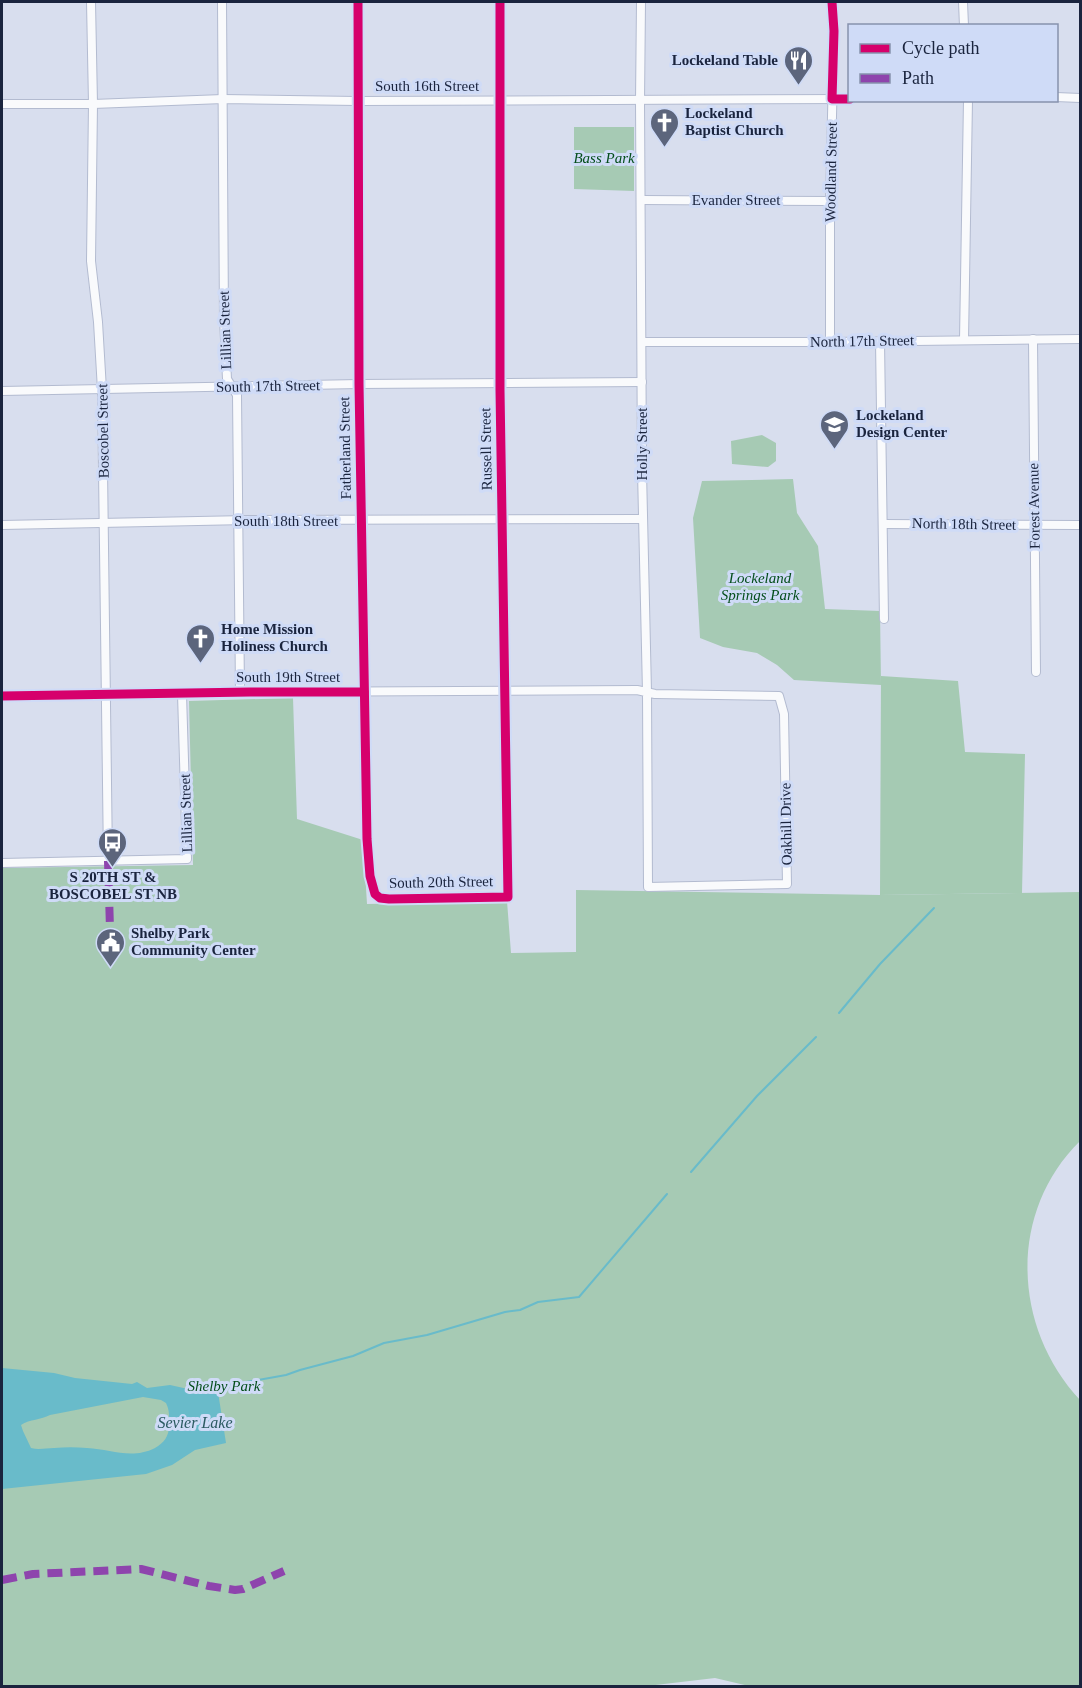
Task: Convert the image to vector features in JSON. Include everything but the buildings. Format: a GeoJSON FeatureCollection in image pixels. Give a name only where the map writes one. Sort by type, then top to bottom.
{"type":"FeatureCollection","features":[{"type":"Feature","properties":{"kind":"street","name":"Boscobel Street"},"geometry":{"type":"LineString","coordinates":[[91,2],[92,261],[102,390],[108,861]]}},
{"type":"Feature","properties":{"kind":"street","name":"Lillian Street"},"geometry":{"type":"LineString","coordinates":[[222,2],[224,320],[227,380],[237,395],[240,692]]}},
{"type":"Feature","properties":{"kind":"street","name":"Fatherland Street"},"geometry":{"type":"LineString","coordinates":[[358,2],[359,384],[364,692],[367,839],[370,876],[375,894]]}},
{"type":"Feature","properties":{"kind":"street","name":"Russell Street"},"geometry":{"type":"LineString","coordinates":[[500,2],[501,519],[508,897]]}},
{"type":"Feature","properties":{"kind":"street","name":"Holly Street"},"geometry":{"type":"LineString","coordinates":[[641,2],[643,519],[648,887]]}},
{"type":"Feature","properties":{"kind":"street","name":"Woodland Street"},"geometry":{"type":"LineString","coordinates":[[830,342],[831,99],[834,30],[832,2]]}},
{"type":"Feature","properties":{"kind":"street"},"geometry":{"type":"LineString","coordinates":[[963,2],[964,24]]}},
{"type":"Feature","properties":{"kind":"street"},"geometry":{"type":"LineString","coordinates":[[1058,97],[1080,98]]}},
{"type":"Feature","properties":{"kind":"street","name":"South 16th Street"},"geometry":{"type":"LineString","coordinates":[[2,104],[93,104],[223,99],[357,101],[848,99]]}},
{"type":"Feature","properties":{"kind":"street"},"geometry":{"type":"LineString","coordinates":[[964,340],[968,102]]}},
{"type":"Feature","properties":{"kind":"street","name":"Evander Street"},"geometry":{"type":"LineString","coordinates":[[642,200],[830,201]]}},
{"type":"Feature","properties":{"kind":"street","name":"Forest Avenue"},"geometry":{"type":"LineString","coordinates":[[1033,339],[1036,672]]}},
{"type":"Feature","properties":{"kind":"street","name":"North 17th Street"},"geometry":{"type":"LineString","coordinates":[[643,342],[1080,339]]}},
{"type":"Feature","properties":{"kind":"street"},"geometry":{"type":"LineString","coordinates":[[880,341],[884,619]]}},
{"type":"Feature","properties":{"kind":"street","name":"South 17th Street"},"geometry":{"type":"LineString","coordinates":[[2,391],[359,384],[642,382]]}},
{"type":"Feature","properties":{"kind":"street","name":"South 18th Street"},"geometry":{"type":"LineString","coordinates":[[2,525],[239,520],[643,519]]}},
{"type":"Feature","properties":{"kind":"street","name":"North 18th Street"},"geometry":{"type":"LineString","coordinates":[[883,524],[1080,525]]}},
{"type":"Feature","properties":{"kind":"street","name":"South 19th Street"},"geometry":{"type":"LineString","coordinates":[[2,696],[637,690],[655,694],[778,696]]}},
{"type":"Feature","properties":{"kind":"street","name":"Lillian Street"},"geometry":{"type":"LineString","coordinates":[[108,861],[187,859],[182,694]]}},
{"type":"Feature","properties":{"kind":"street","name":"Oakhill Drive"},"geometry":{"type":"LineString","coordinates":[[648,887],[787,884],[784,714],[778,696]]}},
{"type":"Feature","properties":{"kind":"street"},"geometry":{"type":"LineString","coordinates":[[2,863],[108,861]]}},
{"type":"Feature","properties":{"kind":"street","name":"South 20th Street"},"geometry":{"type":"LineString","coordinates":[[375,894],[380,898],[388,899],[508,897]]}},
{"type":"Feature","properties":{"kind":"green space","name":"Bass Park"},"geometry":{"type":"Polygon","coordinates":[[[574,127],[634,127],[634,191],[574,189],[574,127]]]}},
{"type":"Feature","properties":{"kind":"green space"},"geometry":{"type":"Polygon","coordinates":[[[762,435],[776,443],[776,461],[768,467],[732,464],[731,441],[762,435]]]}},
{"type":"Feature","properties":{"kind":"green space","name":"Lockeland Springs Park"},"geometry":{"type":"Polygon","coordinates":[[[793,479],[797,513],[818,546],[825,609],[880,611],[881,685],[794,680],[777,665],[757,653],[723,647],[700,638],[693,518],[702,481],[793,479]]]}},
{"type":"Feature","properties":{"kind":"green space"},"geometry":{"type":"Polygon","coordinates":[[[881,676],[958,681],[965,752],[1025,754],[1022,893],[880,895],[881,676]]]}},
{"type":"Feature","properties":{"kind":"green space","name":"Shelby Park"},"geometry":{"type":"Polygon","coordinates":[[[293,698],[297,819],[363,840],[367,904],[507,901],[511,953],[576,952],[576,890],[880,895],[1080,892],[1080,1141],[1056,1170],[1040,1202],[1030,1236],[1028,1270],[1031,1305],[1041,1339],[1058,1371],[1080,1400],[1080,1686],[749,1686],[715,1678],[647,1686],[2,1686],[2,868],[193,865],[189,701],[293,698]]]}},
{"type":"Feature","properties":{"kind":"green space"},"geometry":{"type":"Polygon","coordinates":[[[143,1396],[166,1403],[170,1416],[166,1438],[158,1446],[146,1451],[129,1453],[96,1448],[31,1448],[21,1424],[50,1415],[143,1396]]]}},
{"type":"Feature","properties":{"kind":"water","name":"Sevier Lake"},"geometry":{"type":"Polygon","coordinates":[[[2,1368],[132,1384],[137,1382],[147,1388],[170,1385],[188,1389],[206,1387],[218,1392],[226,1443],[195,1450],[172,1465],[146,1474],[2,1489],[2,1368]],[[143,1397],[50,1415],[21,1425],[31,1448],[79,1447],[129,1454],[138,1453],[155,1448],[167,1436],[169,1411],[166,1403],[143,1397]]]}},
{"type":"Feature","properties":{"kind":"waterway"},"geometry":{"type":"LineString","coordinates":[[839,1013],[880,964],[934,908]]}},
{"type":"Feature","properties":{"kind":"waterway"},"geometry":{"type":"LineString","coordinates":[[691,1172],[757,1096],[816,1037]]}},
{"type":"Feature","properties":{"kind":"waterway"},"geometry":{"type":"LineString","coordinates":[[217,1390],[230,1385],[286,1375],[353,1356],[384,1343],[427,1335],[505,1312],[520,1310],[538,1302],[579,1297],[667,1194]]}},
{"type":"Feature","properties":{"kind":"marked path"},"geometry":{"type":"LineString","coordinates":[[108,861],[110,929]]}},
{"type":"Feature","properties":{"kind":"marked path"},"geometry":{"type":"LineString","coordinates":[[2,1580],[33,1574],[141,1569],[235,1590],[243,1589],[284,1571]]}},
{"type":"Feature","properties":{"kind":"cycle path"},"geometry":{"type":"LineString","coordinates":[[358,2],[359,384],[367,839],[370,876],[375,894],[380,898],[389,899],[508,897],[500,390],[500,2]]}},
{"type":"Feature","properties":{"kind":"cycle path"},"geometry":{"type":"LineString","coordinates":[[832,2],[834,31],[832,99],[848,99]]}},
{"type":"Feature","properties":{"kind":"cycle path"},"geometry":{"type":"LineString","coordinates":[[2,696],[364,692]]}},
{"type":"Feature","properties":{"kind":"place","name":"Lockeland Table"},"geometry":{"type":"Point","coordinates":[799,86]}},
{"type":"Feature","properties":{"kind":"place","name":"Lockeland Baptist Church"},"geometry":{"type":"Point","coordinates":[664,148]}},
{"type":"Feature","properties":{"kind":"place","name":"Lockeland Design Center"},"geometry":{"type":"Point","coordinates":[835,450]}},
{"type":"Feature","properties":{"kind":"place","name":"Home Mission Holiness Church"},"geometry":{"type":"Point","coordinates":[200,664]}},
{"type":"Feature","properties":{"kind":"place","name":"S 20TH ST & BOSCOBEL ST NB"},"geometry":{"type":"Point","coordinates":[113,868]}},
{"type":"Feature","properties":{"kind":"place","name":"Shelby Park Community Center"},"geometry":{"type":"Point","coordinates":[110,968]}}]}
